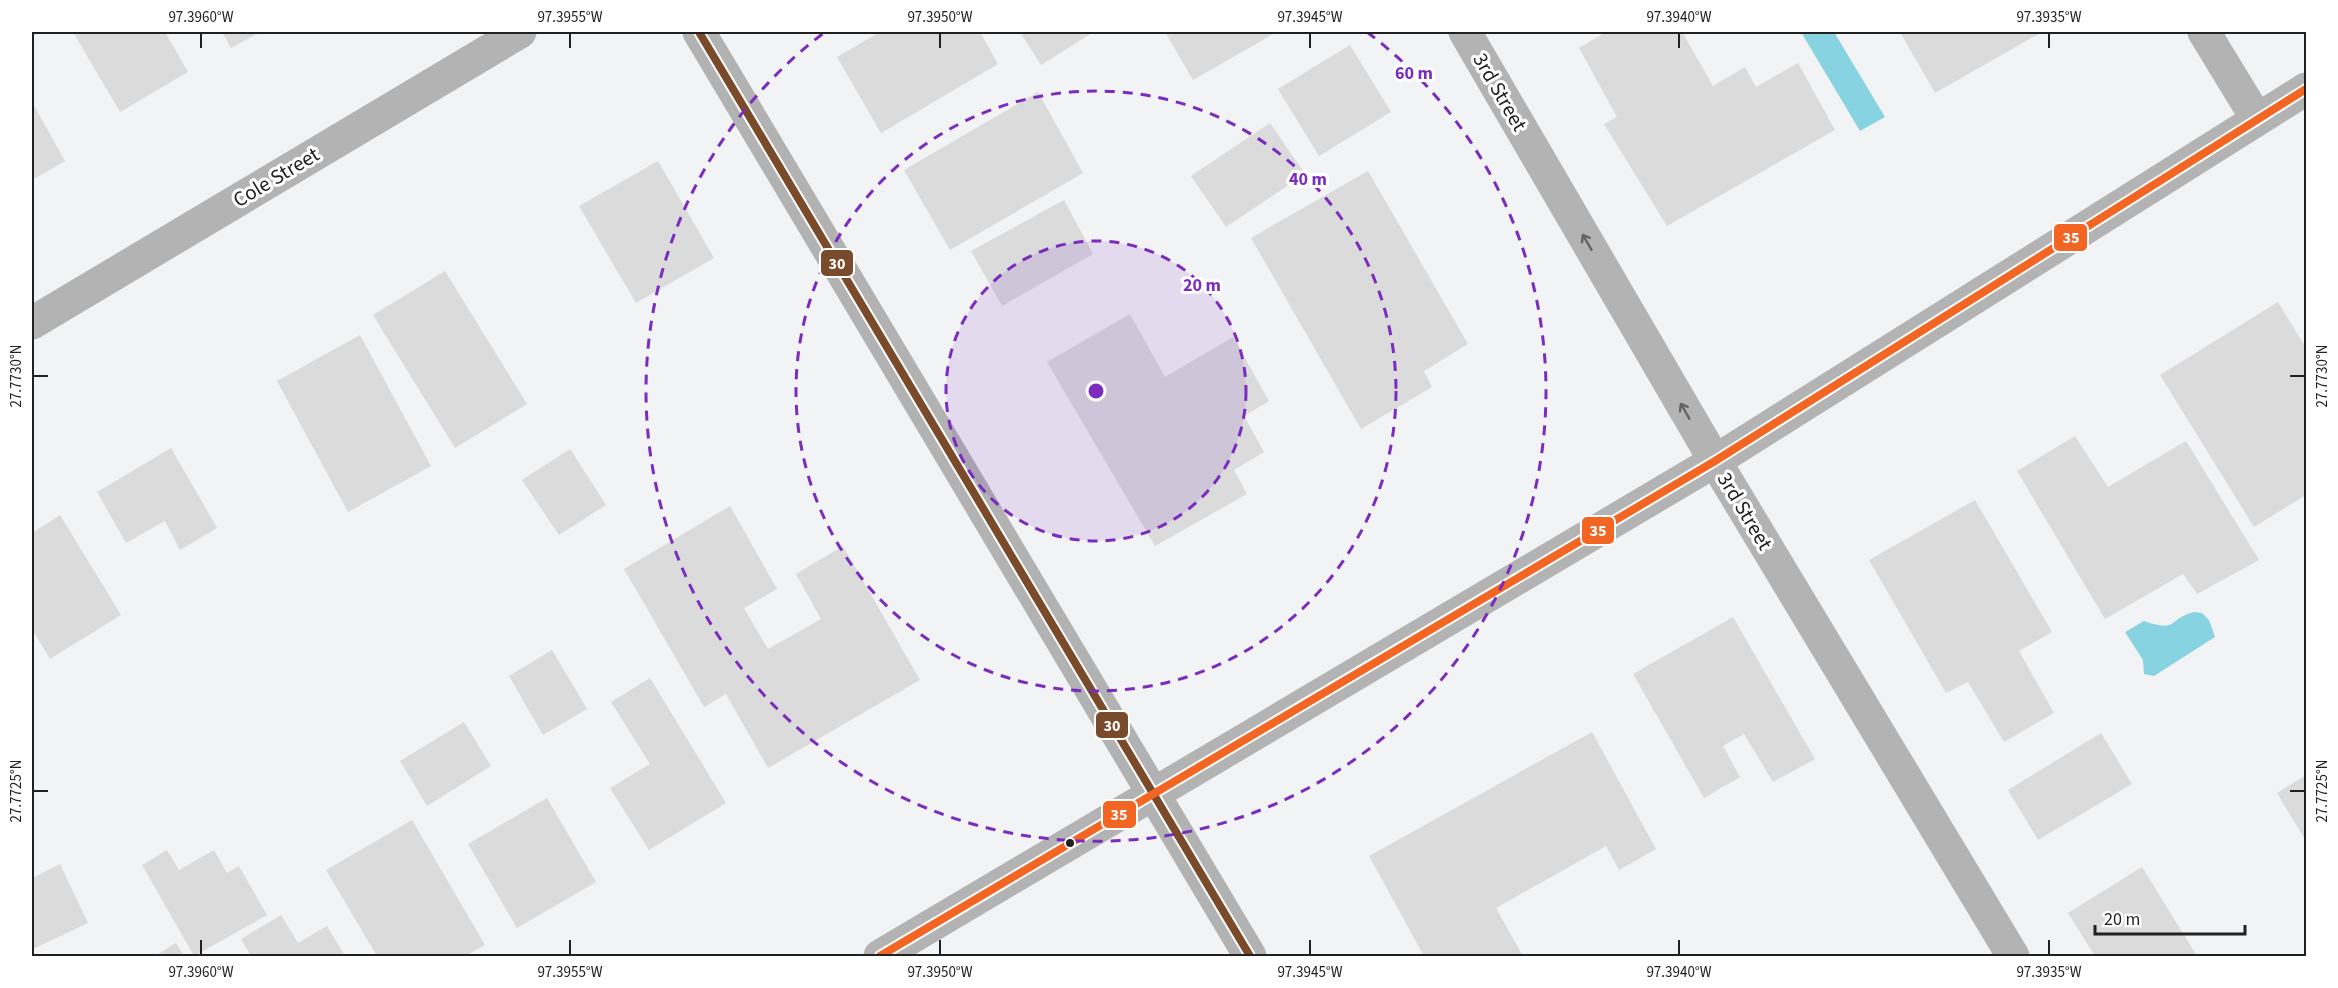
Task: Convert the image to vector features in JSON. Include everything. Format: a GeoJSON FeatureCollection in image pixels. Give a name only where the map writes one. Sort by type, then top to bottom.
{"type":"FeatureCollection","features":[{"type":"Feature","properties":{"kind":"main road"},"geometry":{"type":"LineString","coordinates":[[699,32],[1250,957]]}},
{"type":"Feature","properties":{"kind":"street","name":"Cole Street"},"geometry":{"type":"LineString","coordinates":[[32,323],[520,32]]}},
{"type":"Feature","properties":{"kind":"street","name":"3rd Street"},"geometry":{"type":"LineString","coordinates":[[1464,32],[1715,461],[2013,957]]}},
{"type":"Feature","properties":{"kind":"street"},"geometry":{"type":"LineString","coordinates":[[2204,32],[2257,119]]}},
{"type":"Feature","properties":{"kind":"street"},"geometry":{"type":"LineString","coordinates":[[880,957],[1152,793],[1715,461],[2307,89]]}},
{"type":"Feature","properties":{"kind":"water"},"geometry":{"type":"Polygon","coordinates":[[[1801,32],[1834,32],[1885,117],[1860,131],[1801,32]]]}},
{"type":"Feature","properties":{"kind":"water"},"geometry":{"type":"Polygon","coordinates":[[[2194,612],[2202,613],[2209,620],[2215,637],[2154,676],[2144,674],[2143,660],[2125,632],[2144,621],[2163,626],[2172,624],[2194,612]]]}},
{"type":"Feature","properties":{"kind":"building"},"geometry":{"type":"Polygon","coordinates":[[[73,32],[165,32],[188,72],[120,112],[73,32]]]}},
{"type":"Feature","properties":{"kind":"building"},"geometry":{"type":"Polygon","coordinates":[[[222,32],[260,32],[231,48],[222,32]]]}},
{"type":"Feature","properties":{"kind":"building"},"geometry":{"type":"Polygon","coordinates":[[[880,32],[980,32],[998,64],[881,133],[837,57],[880,32]]]}},
{"type":"Feature","properties":{"kind":"building"},"geometry":{"type":"Polygon","coordinates":[[[1020,32],[1090,32],[1092,33],[1041,65],[1020,32]]]}},
{"type":"Feature","properties":{"kind":"building"},"geometry":{"type":"Polygon","coordinates":[[[1165,32],[1277,32],[1193,80],[1165,32]]]}},
{"type":"Feature","properties":{"kind":"building"},"geometry":{"type":"Polygon","coordinates":[[[1606,32],[1682,32],[1713,86],[1745,67],[1756,87],[1798,63],[1835,130],[1667,226],[1604,124],[1617,117],[1579,48],[1606,32]]]}},
{"type":"Feature","properties":{"kind":"building"},"geometry":{"type":"Polygon","coordinates":[[[1900,32],[2042,32],[1935,93],[1900,32]]]}},
{"type":"Feature","properties":{"kind":"building"},"geometry":{"type":"Polygon","coordinates":[[[1350,45],[1391,112],[1319,156],[1278,89],[1350,45]]]}},
{"type":"Feature","properties":{"kind":"building"},"geometry":{"type":"Polygon","coordinates":[[[1038,92],[1083,173],[950,250],[904,170],[1038,92]]]}},
{"type":"Feature","properties":{"kind":"building"},"geometry":{"type":"Polygon","coordinates":[[[32,102],[65,161],[32,180],[32,102]]]}},
{"type":"Feature","properties":{"kind":"building"},"geometry":{"type":"Polygon","coordinates":[[[1270,123],[1305,174],[1226,227],[1191,176],[1270,123]]]}},
{"type":"Feature","properties":{"kind":"building"},"geometry":{"type":"Polygon","coordinates":[[[658,161],[714,258],[636,303],[579,206],[658,161]]]}},
{"type":"Feature","properties":{"kind":"building"},"geometry":{"type":"Polygon","coordinates":[[[1368,171],[1468,344],[1424,371],[1432,387],[1361,429],[1251,238],[1368,171]]]}},
{"type":"Feature","properties":{"kind":"building"},"geometry":{"type":"Polygon","coordinates":[[[1064,200],[1093,254],[1002,306],[971,251],[1064,200]]]}},
{"type":"Feature","properties":{"kind":"building"},"geometry":{"type":"Polygon","coordinates":[[[445,271],[527,404],[455,448],[373,315],[445,271]]]}},
{"type":"Feature","properties":{"kind":"building"},"geometry":{"type":"Polygon","coordinates":[[[2278,302],[2306,348],[2306,495],[2254,527],[2160,375],[2278,302]]]}},
{"type":"Feature","properties":{"kind":"building"},"geometry":{"type":"Polygon","coordinates":[[[1130,314],[1165,377],[1233,337],[1269,401],[1244,416],[1264,452],[1234,470],[1247,494],[1155,546],[1047,362],[1130,314]]]}},
{"type":"Feature","properties":{"kind":"building"},"geometry":{"type":"Polygon","coordinates":[[[360,335],[431,466],[348,512],[277,381],[360,335]]]}},
{"type":"Feature","properties":{"kind":"building"},"geometry":{"type":"Polygon","coordinates":[[[2075,436],[2108,487],[2186,441],[2259,560],[2197,594],[2183,574],[2105,619],[2017,471],[2075,436]]]}},
{"type":"Feature","properties":{"kind":"building"},"geometry":{"type":"Polygon","coordinates":[[[171,448],[217,528],[180,550],[165,521],[126,543],[97,492],[171,448]]]}},
{"type":"Feature","properties":{"kind":"building"},"geometry":{"type":"Polygon","coordinates":[[[570,449],[606,505],[559,535],[522,480],[570,449]]]}},
{"type":"Feature","properties":{"kind":"building"},"geometry":{"type":"Polygon","coordinates":[[[1975,500],[2052,632],[2019,651],[2054,713],[2004,742],[1968,682],[1946,693],[1869,560],[1975,500]]]}},
{"type":"Feature","properties":{"kind":"building"},"geometry":{"type":"Polygon","coordinates":[[[730,506],[777,589],[744,608],[768,649],[821,619],[796,574],[843,546],[920,680],[768,768],[726,694],[704,707],[624,569],[730,506]]]}},
{"type":"Feature","properties":{"kind":"building"},"geometry":{"type":"Polygon","coordinates":[[[60,515],[121,615],[50,659],[32,629],[32,533],[60,515]]]}},
{"type":"Feature","properties":{"kind":"building"},"geometry":{"type":"Polygon","coordinates":[[[1733,617],[1815,759],[1773,782],[1744,734],[1723,746],[1740,777],[1704,798],[1633,674],[1733,617]]]}},
{"type":"Feature","properties":{"kind":"building"},"geometry":{"type":"Polygon","coordinates":[[[552,650],[587,709],[543,735],[509,676],[552,650]]]}},
{"type":"Feature","properties":{"kind":"building"},"geometry":{"type":"Polygon","coordinates":[[[650,678],[726,803],[649,850],[610,788],[650,764],[611,702],[650,678]]]}},
{"type":"Feature","properties":{"kind":"building"},"geometry":{"type":"Polygon","coordinates":[[[464,722],[491,766],[427,806],[400,761],[464,722]]]}},
{"type":"Feature","properties":{"kind":"building"},"geometry":{"type":"Polygon","coordinates":[[[1592,732],[1656,849],[1619,870],[1606,846],[1496,908],[1523,956],[1424,956],[1369,856],[1592,732]]]}},
{"type":"Feature","properties":{"kind":"building"},"geometry":{"type":"Polygon","coordinates":[[[2101,733],[2132,784],[2038,840],[2008,790],[2101,733]]]}},
{"type":"Feature","properties":{"kind":"building"},"geometry":{"type":"Polygon","coordinates":[[[2306,775],[2306,841],[2277,793],[2306,775]]]}},
{"type":"Feature","properties":{"kind":"building"},"geometry":{"type":"Polygon","coordinates":[[[547,798],[596,882],[517,928],[468,844],[547,798]]]}},
{"type":"Feature","properties":{"kind":"building"},"geometry":{"type":"Polygon","coordinates":[[[412,820],[485,945],[465,956],[377,956],[326,870],[412,820]]]}},
{"type":"Feature","properties":{"kind":"building"},"geometry":{"type":"Polygon","coordinates":[[[167,850],[179,870],[214,850],[227,873],[239,866],[267,915],[194,956],[142,865],[167,850]]]}},
{"type":"Feature","properties":{"kind":"building"},"geometry":{"type":"Polygon","coordinates":[[[60,864],[88,923],[33,949],[32,878],[60,864]]]}},
{"type":"Feature","properties":{"kind":"building"},"geometry":{"type":"Polygon","coordinates":[[[2142,867],[2197,956],[2095,956],[2068,913],[2142,867]]]}},
{"type":"Feature","properties":{"kind":"building"},"geometry":{"type":"Polygon","coordinates":[[[281,915],[298,943],[327,926],[345,956],[251,956],[241,939],[281,915]]]}},
{"type":"Feature","properties":{"kind":"building"},"geometry":{"type":"Polygon","coordinates":[[[176,943],[184,956],[155,956],[176,943]]]}},
{"type":"Feature","properties":{"kind":"transit line","name":"30"},"geometry":{"type":"LineString","coordinates":[[699,32],[1250,956]]}},
{"type":"Feature","properties":{"kind":"transit line","name":"35"},"geometry":{"type":"LineString","coordinates":[[880,956],[1715,461],[2306,89]]}}]}
